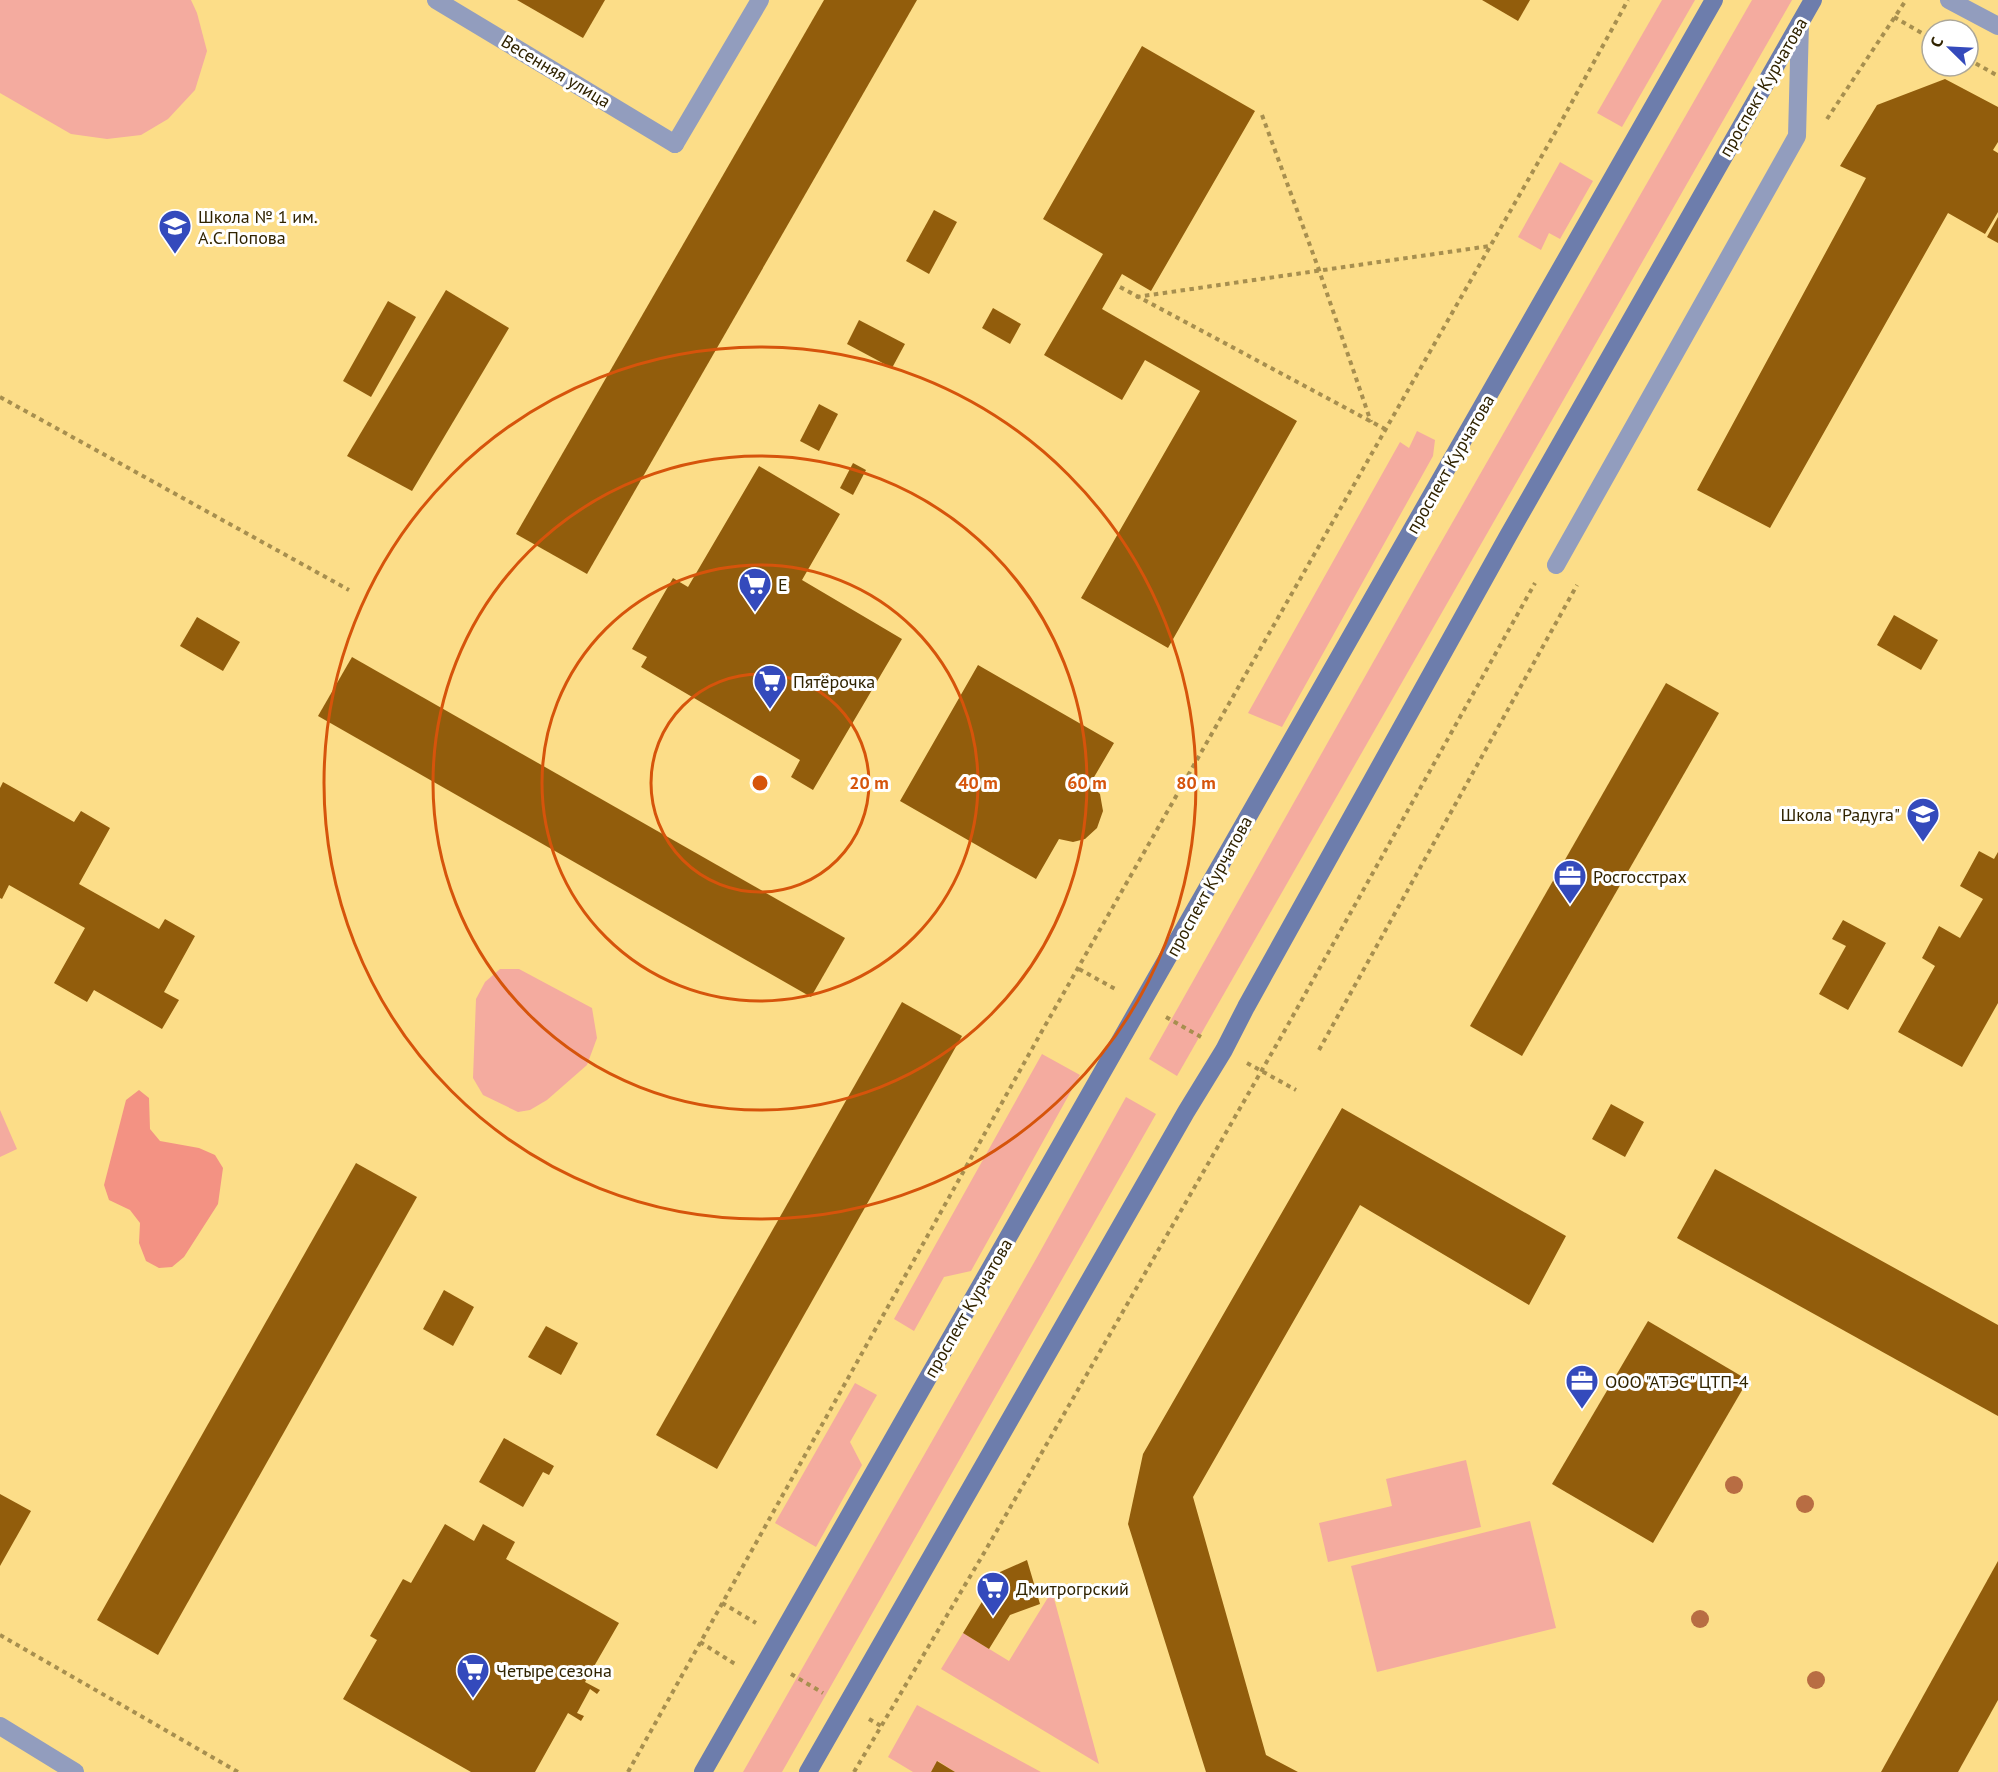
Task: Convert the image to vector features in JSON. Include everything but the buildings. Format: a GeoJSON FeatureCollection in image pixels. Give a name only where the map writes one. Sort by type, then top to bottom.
{"type":"FeatureCollection","features":[{"type":"Feature","properties":{"kind":"street","name":"Весенняя улица"},"geometry":{"type":"LineString","coordinates":[[436,0],[675,144],[760,0]]}},
{"type":"Feature","properties":{"kind":"street","name":"проспект Курчатова"},"geometry":{"type":"LineString","coordinates":[[704,1772],[1714,0]]}},
{"type":"Feature","properties":{"kind":"street","name":"проспект Курчатова"},"geometry":{"type":"LineString","coordinates":[[808,1772],[1186,1112],[1224,1050],[1508,536],[1813,0]]}},
{"type":"Feature","properties":{"kind":"street"},"geometry":{"type":"LineString","coordinates":[[1949,0],[1998,26]]}},
{"type":"Feature","properties":{"kind":"street"},"geometry":{"type":"LineString","coordinates":[[1556,565],[1797,136],[1800,23]]}},
{"type":"Feature","properties":{"kind":"street"},"geometry":{"type":"LineString","coordinates":[[0,1726],[75,1772]]}},
{"type":"Feature","properties":{"kind":"path"},"geometry":{"type":"LineString","coordinates":[[627,1772],[1628,0]]}},
{"type":"Feature","properties":{"kind":"path"},"geometry":{"type":"LineString","coordinates":[[1894,17],[1920,32]]}},
{"type":"Feature","properties":{"kind":"path"},"geometry":{"type":"LineString","coordinates":[[1980,66],[1998,76]]}},
{"type":"Feature","properties":{"kind":"path"},"geometry":{"type":"LineString","coordinates":[[1262,115],[1319,270],[1371,422]]}},
{"type":"Feature","properties":{"kind":"path"},"geometry":{"type":"LineString","coordinates":[[1136,297],[1491,245]]}},
{"type":"Feature","properties":{"kind":"path"},"geometry":{"type":"LineString","coordinates":[[1120,287],[1385,429]]}},
{"type":"Feature","properties":{"kind":"path"},"geometry":{"type":"LineString","coordinates":[[0,397],[349,590]]}},
{"type":"Feature","properties":{"kind":"path"},"geometry":{"type":"LineString","coordinates":[[854,1772],[984,1553],[1262,1071],[1536,580]]}},
{"type":"Feature","properties":{"kind":"path"},"geometry":{"type":"LineString","coordinates":[[1079,969],[1296,1090]]}},
{"type":"Feature","properties":{"kind":"path"},"geometry":{"type":"LineString","coordinates":[[722,1603],[761,1626]]}},
{"type":"Feature","properties":{"kind":"path"},"geometry":{"type":"LineString","coordinates":[[0,1635],[238,1772]]}},
{"type":"Feature","properties":{"kind":"path"},"geometry":{"type":"LineString","coordinates":[[700,1642],[739,1666],[748,1649],[881,1726]]}},
{"type":"Feature","properties":{"kind":"shaded area"},"geometry":{"type":"Polygon","coordinates":[[[0,0],[191,0],[197,13],[207,51],[195,90],[168,119],[141,135],[107,139],[71,134],[0,93],[0,0]]]}},
{"type":"Feature","properties":{"kind":"shaded area"},"geometry":{"type":"Polygon","coordinates":[[[1662,0],[1695,0],[1622,127],[1597,113],[1662,0]]]}},
{"type":"Feature","properties":{"kind":"shaded area"},"geometry":{"type":"Polygon","coordinates":[[[1752,0],[1792,0],[1177,1076],[1149,1059],[1428,565],[1752,0]]]}},
{"type":"Feature","properties":{"kind":"shaded area"},"geometry":{"type":"Polygon","coordinates":[[[1560,162],[1593,181],[1560,239],[1549,233],[1541,250],[1518,237],[1560,162]]]}},
{"type":"Feature","properties":{"kind":"shaded area"},"geometry":{"type":"Polygon","coordinates":[[[1417,431],[1435,440],[1433,456],[1282,727],[1248,713],[1400,442],[1409,448],[1417,431]]]}},
{"type":"Feature","properties":{"kind":"shaded area"},"geometry":{"type":"Polygon","coordinates":[[[500,969],[519,969],[592,1008],[597,1038],[587,1065],[547,1100],[530,1110],[518,1112],[483,1095],[473,1078],[476,999],[485,982],[500,969]]]}},
{"type":"Feature","properties":{"kind":"shaded area"},"geometry":{"type":"Polygon","coordinates":[[[1042,1054],[1080,1075],[971,1271],[944,1277],[914,1331],[894,1319],[1042,1054]]]}},
{"type":"Feature","properties":{"kind":"shaded area"},"geometry":{"type":"Polygon","coordinates":[[[139,1090],[149,1098],[150,1129],[160,1141],[199,1148],[215,1155],[223,1168],[218,1204],[184,1257],[172,1267],[159,1268],[146,1261],[139,1243],[140,1223],[130,1210],[109,1200],[104,1185],[126,1100],[139,1090]]]}},
{"type":"Feature","properties":{"kind":"shaded area"},"geometry":{"type":"Polygon","coordinates":[[[1126,1097],[1156,1114],[782,1772],[743,1772],[1036,1259],[1126,1097]]]}},
{"type":"Feature","properties":{"kind":"shaded area"},"geometry":{"type":"Polygon","coordinates":[[[0,1110],[17,1149],[0,1157],[0,1110]]]}},
{"type":"Feature","properties":{"kind":"shaded area"},"geometry":{"type":"Polygon","coordinates":[[[855,1383],[877,1395],[850,1442],[862,1465],[816,1547],[775,1523],[855,1383]]]}},
{"type":"Feature","properties":{"kind":"shaded area"},"geometry":{"type":"Polygon","coordinates":[[[1466,1460],[1481,1527],[1328,1562],[1319,1523],[1392,1506],[1386,1479],[1466,1460]]]}},
{"type":"Feature","properties":{"kind":"shaded area"},"geometry":{"type":"Polygon","coordinates":[[[1530,1521],[1556,1628],[1377,1672],[1351,1566],[1530,1521]]]}},
{"type":"Feature","properties":{"kind":"shaded area"},"geometry":{"type":"Polygon","coordinates":[[[1052,1591],[1099,1764],[941,1669],[963,1633],[1009,1661],[1052,1591]]]}},
{"type":"Feature","properties":{"kind":"shaded area"},"geometry":{"type":"Polygon","coordinates":[[[917,1705],[1041,1772],[955,1772],[938,1761],[931,1772],[913,1772],[888,1757],[917,1705]]]}},
{"type":"Feature","properties":{"kind":"place","name":"Школа № 1 им. А.С.Попова"},"geometry":{"type":"Point","coordinates":[175,255]}},
{"type":"Feature","properties":{"kind":"place","name":"Е"},"geometry":{"type":"Point","coordinates":[755,613]}},
{"type":"Feature","properties":{"kind":"place","name":"Пятёрочка"},"geometry":{"type":"Point","coordinates":[770,710]}},
{"type":"Feature","properties":{"kind":"place","name":"Школа \"Радуга\""},"geometry":{"type":"Point","coordinates":[1923,843]}},
{"type":"Feature","properties":{"kind":"place","name":"Росгосстрах"},"geometry":{"type":"Point","coordinates":[1570,905]}},
{"type":"Feature","properties":{"kind":"place","name":"ООО \"АТЭС\" ЦТП-4"},"geometry":{"type":"Point","coordinates":[1582,1410]}},
{"type":"Feature","properties":{"kind":"place","name":"Дмитрогрский"},"geometry":{"type":"Point","coordinates":[993,1617]}},
{"type":"Feature","properties":{"kind":"place","name":"Четыре сезона"},"geometry":{"type":"Point","coordinates":[473,1699]}}]}
